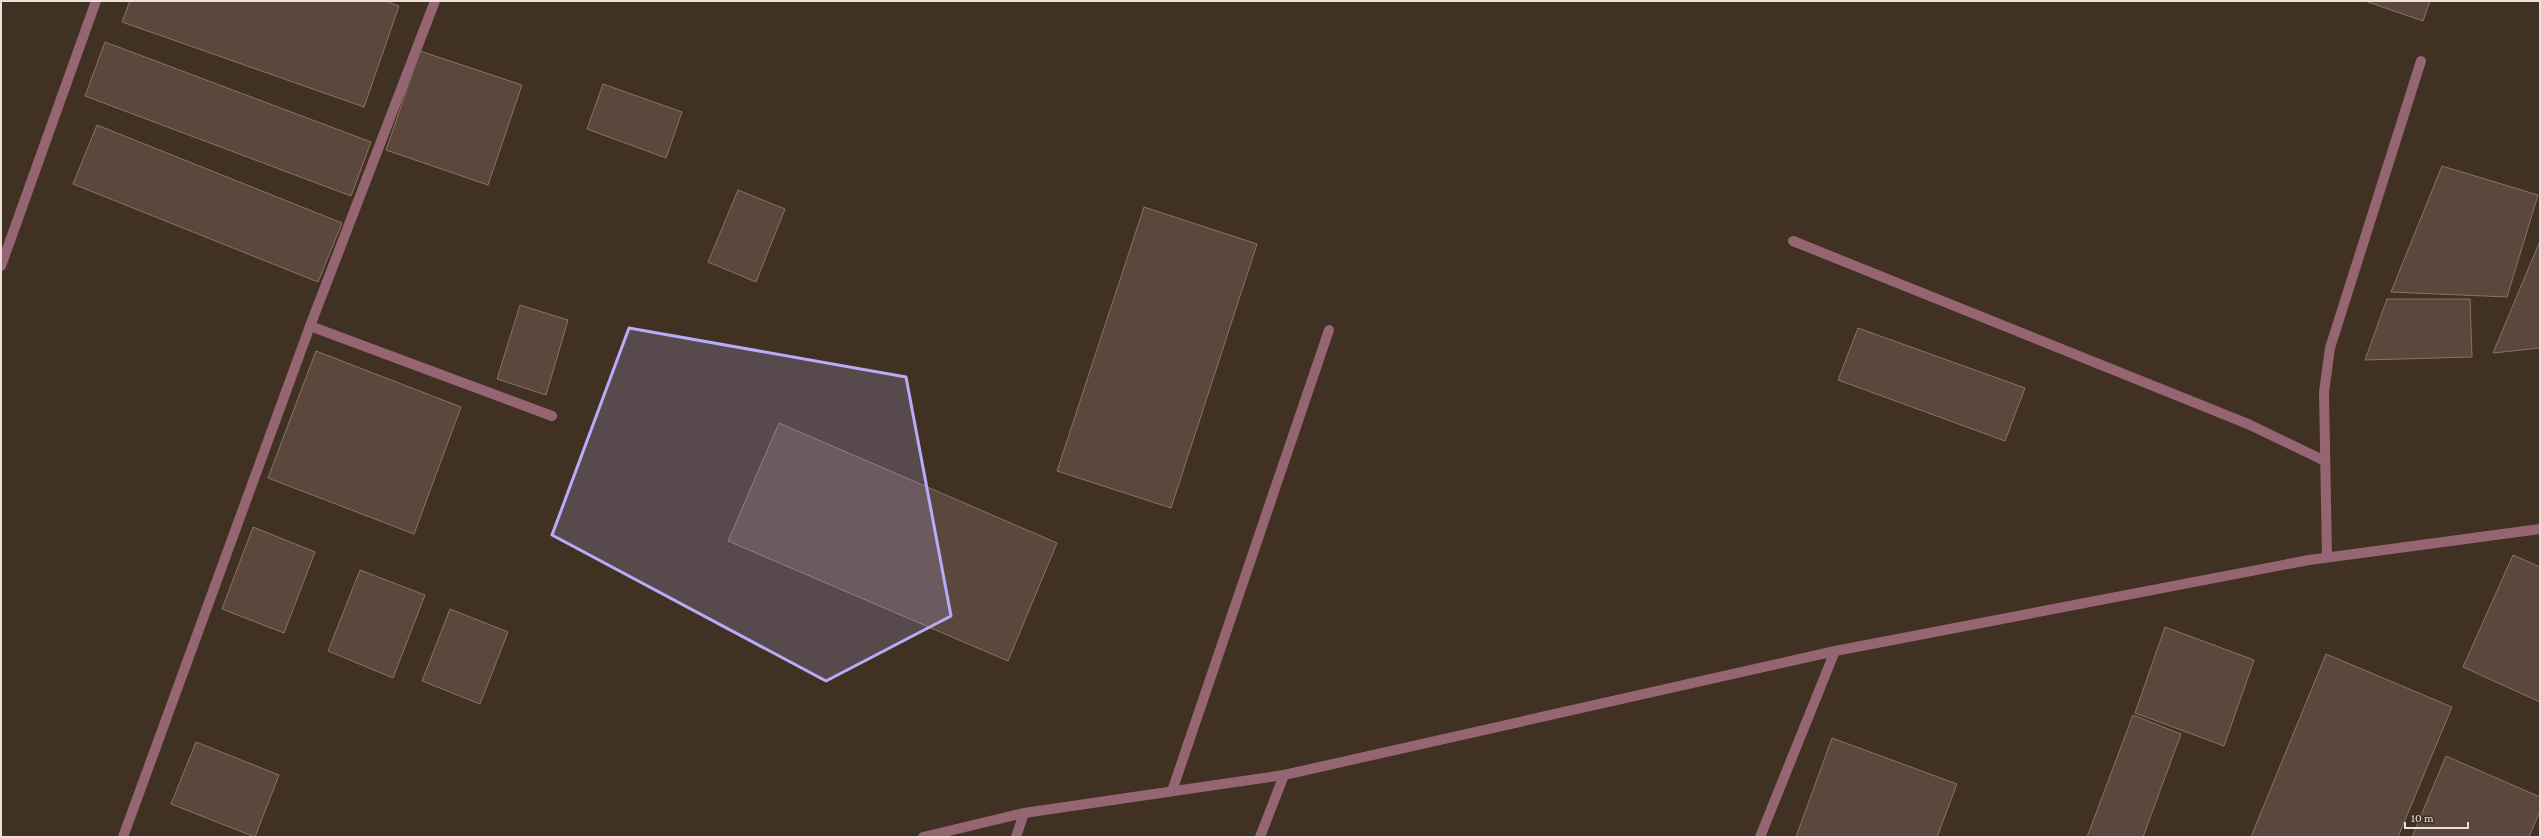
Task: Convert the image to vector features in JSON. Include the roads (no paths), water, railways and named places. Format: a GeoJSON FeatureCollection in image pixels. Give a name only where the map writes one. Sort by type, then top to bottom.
{"type":"FeatureCollection","features":[{"type":"Feature","properties":{"kind":"street"},"geometry":{"type":"LineString","coordinates":[[1,266],[96,1]]}},
{"type":"Feature","properties":{"kind":"street"},"geometry":{"type":"LineString","coordinates":[[123,837],[310,326],[435,1]]}},
{"type":"Feature","properties":{"kind":"street"},"geometry":{"type":"LineString","coordinates":[[2327,557],[2324,392],[2330,348],[2421,61]]}},
{"type":"Feature","properties":{"kind":"street"},"geometry":{"type":"LineString","coordinates":[[1793,241],[2248,424],[2325,461]]}},
{"type":"Feature","properties":{"kind":"street"},"geometry":{"type":"LineString","coordinates":[[310,326],[552,416]]}},
{"type":"Feature","properties":{"kind":"street"},"geometry":{"type":"LineString","coordinates":[[1172,791],[1329,330]]}},
{"type":"Feature","properties":{"kind":"street"},"geometry":{"type":"LineString","coordinates":[[923,837],[1024,813],[1284,775],[1835,651],[2327,557],[2540,529]]}},
{"type":"Feature","properties":{"kind":"street"},"geometry":{"type":"LineString","coordinates":[[1760,837],[1835,651]]}},
{"type":"Feature","properties":{"kind":"street"},"geometry":{"type":"LineString","coordinates":[[1260,837],[1284,775]]}},
{"type":"Feature","properties":{"kind":"street"},"geometry":{"type":"LineString","coordinates":[[1016,837],[1024,813]]}}]}
